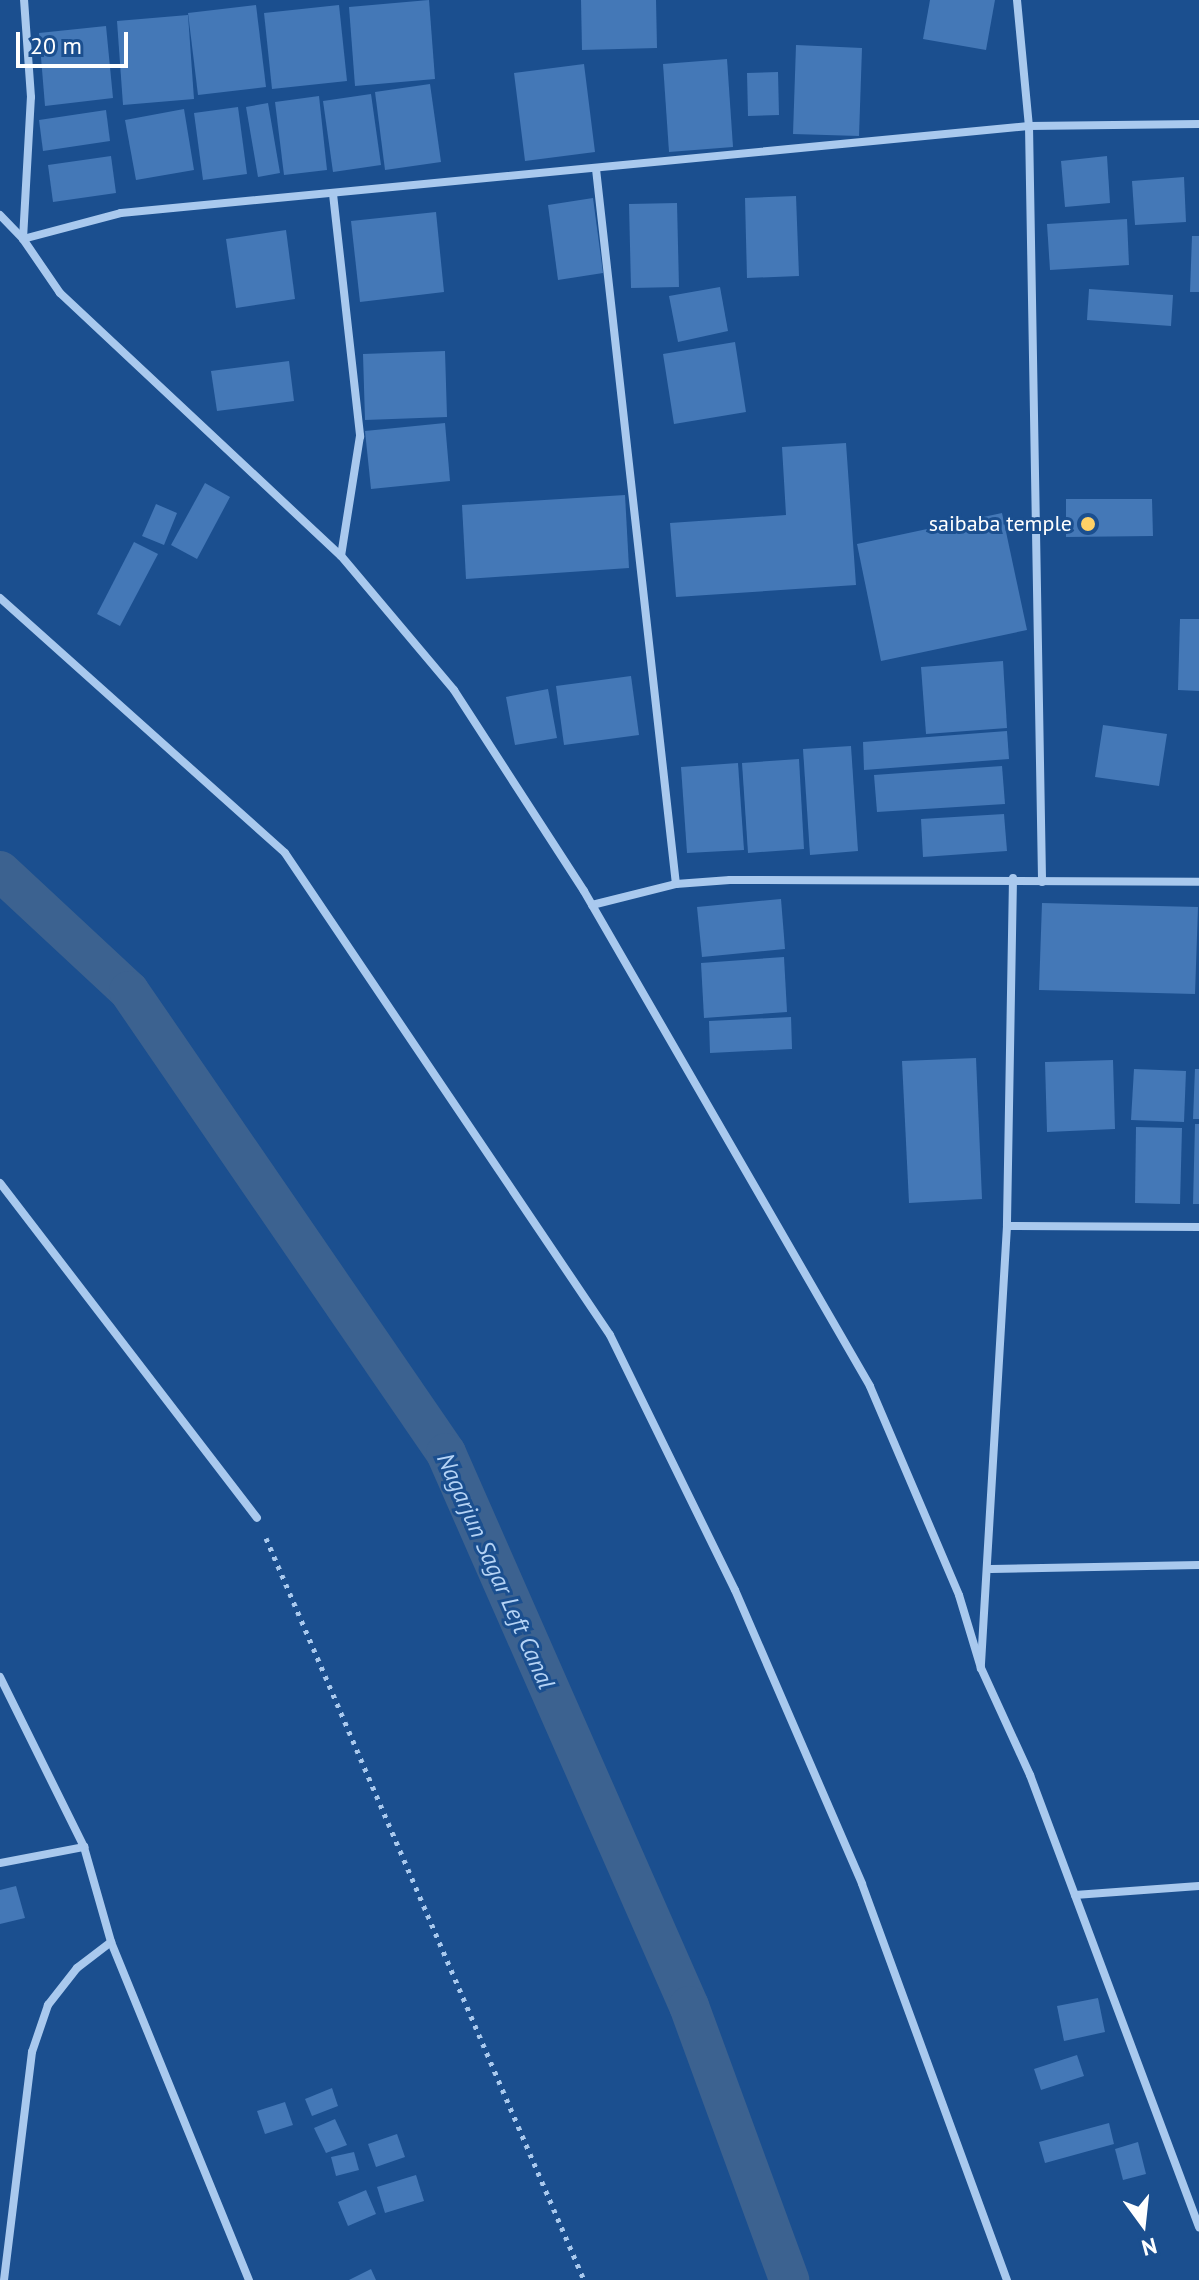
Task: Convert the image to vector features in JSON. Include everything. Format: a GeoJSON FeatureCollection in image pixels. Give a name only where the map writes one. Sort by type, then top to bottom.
{"type":"FeatureCollection","features":[{"type":"Feature","properties":{"kind":"street"},"geometry":{"type":"LineString","coordinates":[[23,239],[31,97],[24,0]]}},
{"type":"Feature","properties":{"kind":"street"},"geometry":{"type":"LineString","coordinates":[[1017,0],[1029,126],[1042,882]]}},
{"type":"Feature","properties":{"kind":"street"},"geometry":{"type":"LineString","coordinates":[[23,239],[121,213],[1029,126],[1199,124]]}},
{"type":"Feature","properties":{"kind":"street"},"geometry":{"type":"LineString","coordinates":[[596,169],[676,884]]}},
{"type":"Feature","properties":{"kind":"street"},"geometry":{"type":"LineString","coordinates":[[333,194],[360,436],[341,556]]}},
{"type":"Feature","properties":{"kind":"street"},"geometry":{"type":"LineString","coordinates":[[0,215],[23,239],[60,293],[341,556],[454,690],[592,905],[870,1386],[959,1595],[981,1668],[1075,1895],[1199,2227]]}},
{"type":"Feature","properties":{"kind":"street"},"geometry":{"type":"LineString","coordinates":[[0,598],[285,853],[610,1335],[735,1590],[862,1884],[1007,2280]]}},
{"type":"Feature","properties":{"kind":"street"},"geometry":{"type":"LineString","coordinates":[[981,1668],[991,1569],[1007,1226],[1013,878]]}},
{"type":"Feature","properties":{"kind":"street"},"geometry":{"type":"LineString","coordinates":[[592,905],[676,884],[1013,878],[1042,882],[1199,882]]}},
{"type":"Feature","properties":{"kind":"street"},"geometry":{"type":"LineString","coordinates":[[0,1183],[257,1518]]}},
{"type":"Feature","properties":{"kind":"street"},"geometry":{"type":"LineString","coordinates":[[1007,1226],[1199,1227]]}},
{"type":"Feature","properties":{"kind":"street"},"geometry":{"type":"LineString","coordinates":[[991,1569],[1199,1565]]}},
{"type":"Feature","properties":{"kind":"street"},"geometry":{"type":"LineString","coordinates":[[0,1677],[84,1847],[111,1942],[249,2280]]}},
{"type":"Feature","properties":{"kind":"street"},"geometry":{"type":"LineString","coordinates":[[0,1863],[84,1847]]}},
{"type":"Feature","properties":{"kind":"street"},"geometry":{"type":"LineString","coordinates":[[1075,1895],[1199,1886]]}},
{"type":"Feature","properties":{"kind":"street"},"geometry":{"type":"LineString","coordinates":[[4,2280],[32,2052],[48,2005],[77,1968],[111,1942]]}},
{"type":"Feature","properties":{"kind":"path"},"geometry":{"type":"LineString","coordinates":[[257,1518],[584,2280]]}},
{"type":"Feature","properties":{"kind":"building"},"geometry":{"type":"Polygon","coordinates":[[[429,0],[435,79],[355,86],[349,7],[429,0]]]}},
{"type":"Feature","properties":{"kind":"building"},"geometry":{"type":"Polygon","coordinates":[[[581,0],[656,0],[657,48],[582,50],[581,0]]]}},
{"type":"Feature","properties":{"kind":"building"},"geometry":{"type":"Polygon","coordinates":[[[930,0],[995,0],[986,50],[923,39],[930,0]]]}},
{"type":"Feature","properties":{"kind":"building"},"geometry":{"type":"Polygon","coordinates":[[[256,5],[266,87],[198,95],[188,13],[256,5]]]}},
{"type":"Feature","properties":{"kind":"building"},"geometry":{"type":"Polygon","coordinates":[[[339,5],[347,81],[272,89],[264,13],[339,5]]]}},
{"type":"Feature","properties":{"kind":"building"},"geometry":{"type":"Polygon","coordinates":[[[188,15],[194,99],[123,105],[117,21],[188,15]]]}},
{"type":"Feature","properties":{"kind":"building"},"geometry":{"type":"Polygon","coordinates":[[[106,26],[113,98],[45,106],[39,33],[106,26]]]}},
{"type":"Feature","properties":{"kind":"building"},"geometry":{"type":"Polygon","coordinates":[[[796,45],[862,48],[859,136],[793,134],[796,45]]]}},
{"type":"Feature","properties":{"kind":"building"},"geometry":{"type":"Polygon","coordinates":[[[727,59],[733,147],[669,152],[663,64],[727,59]]]}},
{"type":"Feature","properties":{"kind":"building"},"geometry":{"type":"Polygon","coordinates":[[[584,64],[595,152],[525,161],[514,73],[584,64]]]}},
{"type":"Feature","properties":{"kind":"building"},"geometry":{"type":"Polygon","coordinates":[[[778,72],[779,115],[748,116],[747,73],[778,72]]]}},
{"type":"Feature","properties":{"kind":"building"},"geometry":{"type":"Polygon","coordinates":[[[430,84],[441,162],[385,170],[375,92],[430,84]]]}},
{"type":"Feature","properties":{"kind":"building"},"geometry":{"type":"Polygon","coordinates":[[[371,94],[381,165],[333,172],[323,101],[371,94]]]}},
{"type":"Feature","properties":{"kind":"building"},"geometry":{"type":"Polygon","coordinates":[[[319,96],[327,170],[284,175],[275,102],[319,96]]]}},
{"type":"Feature","properties":{"kind":"building"},"geometry":{"type":"Polygon","coordinates":[[[268,103],[280,173],[258,177],[246,107],[268,103]]]}},
{"type":"Feature","properties":{"kind":"building"},"geometry":{"type":"Polygon","coordinates":[[[238,107],[247,174],[203,180],[194,113],[238,107]]]}},
{"type":"Feature","properties":{"kind":"building"},"geometry":{"type":"Polygon","coordinates":[[[184,109],[194,170],[136,180],[125,120],[184,109]]]}},
{"type":"Feature","properties":{"kind":"building"},"geometry":{"type":"Polygon","coordinates":[[[106,110],[110,141],[43,151],[39,120],[106,110]]]}},
{"type":"Feature","properties":{"kind":"building"},"geometry":{"type":"Polygon","coordinates":[[[111,156],[116,193],[53,202],[48,165],[111,156]]]}},
{"type":"Feature","properties":{"kind":"building"},"geometry":{"type":"Polygon","coordinates":[[[1107,156],[1110,203],[1065,207],[1061,161],[1107,156]]]}},
{"type":"Feature","properties":{"kind":"building"},"geometry":{"type":"Polygon","coordinates":[[[1184,177],[1186,222],[1135,225],[1132,181],[1184,177]]]}},
{"type":"Feature","properties":{"kind":"building"},"geometry":{"type":"Polygon","coordinates":[[[796,196],[799,276],[747,278],[745,198],[796,196]]]}},
{"type":"Feature","properties":{"kind":"building"},"geometry":{"type":"Polygon","coordinates":[[[593,198],[603,273],[558,280],[548,205],[593,198]]]}},
{"type":"Feature","properties":{"kind":"building"},"geometry":{"type":"Polygon","coordinates":[[[677,203],[679,287],[631,288],[629,204],[677,203]]]}},
{"type":"Feature","properties":{"kind":"building"},"geometry":{"type":"Polygon","coordinates":[[[436,212],[444,292],[360,302],[351,221],[436,212]]]}},
{"type":"Feature","properties":{"kind":"building"},"geometry":{"type":"Polygon","coordinates":[[[1127,219],[1129,265],[1050,270],[1047,224],[1127,219]]]}},
{"type":"Feature","properties":{"kind":"building"},"geometry":{"type":"Polygon","coordinates":[[[286,230],[295,299],[236,308],[226,239],[286,230]]]}},
{"type":"Feature","properties":{"kind":"building"},"geometry":{"type":"Polygon","coordinates":[[[1192,236],[1199,236],[1199,292],[1190,292],[1192,236]]]}},
{"type":"Feature","properties":{"kind":"building"},"geometry":{"type":"Polygon","coordinates":[[[720,287],[728,331],[678,342],[669,296],[720,287]]]}},
{"type":"Feature","properties":{"kind":"building"},"geometry":{"type":"Polygon","coordinates":[[[1089,289],[1173,295],[1171,326],[1087,320],[1089,289]]]}},
{"type":"Feature","properties":{"kind":"building"},"geometry":{"type":"Polygon","coordinates":[[[735,342],[746,412],[674,424],[663,354],[735,342]]]}},
{"type":"Feature","properties":{"kind":"building"},"geometry":{"type":"Polygon","coordinates":[[[445,351],[447,417],[365,420],[363,354],[445,351]]]}},
{"type":"Feature","properties":{"kind":"building"},"geometry":{"type":"Polygon","coordinates":[[[289,361],[294,401],[217,411],[211,371],[289,361]]]}},
{"type":"Feature","properties":{"kind":"building"},"geometry":{"type":"Polygon","coordinates":[[[445,423],[450,481],[371,489],[365,431],[445,423]]]}},
{"type":"Feature","properties":{"kind":"building"},"geometry":{"type":"Polygon","coordinates":[[[846,443],[856,585],[676,597],[670,523],[786,515],[782,447],[846,443]]]}},
{"type":"Feature","properties":{"kind":"building"},"geometry":{"type":"Polygon","coordinates":[[[205,483],[230,497],[197,559],[171,545],[205,483]]]}},
{"type":"Feature","properties":{"kind":"building"},"geometry":{"type":"Polygon","coordinates":[[[625,495],[629,568],[466,579],[462,505],[625,495]]]}},
{"type":"Feature","properties":{"kind":"building"},"geometry":{"type":"Polygon","coordinates":[[[1066,499],[1152,499],[1153,536],[1066,537],[1066,499]]]}},
{"type":"Feature","properties":{"kind":"building"},"geometry":{"type":"Polygon","coordinates":[[[156,504],[177,513],[164,545],[142,536],[156,504]]]}},
{"type":"Feature","properties":{"kind":"building"},"geometry":{"type":"Polygon","coordinates":[[[1002,513],[1027,630],[881,661],[857,544],[1002,513]]]}},
{"type":"Feature","properties":{"kind":"building"},"geometry":{"type":"Polygon","coordinates":[[[134,542],[158,554],[120,626],[97,614],[134,542]]]}},
{"type":"Feature","properties":{"kind":"building"},"geometry":{"type":"Polygon","coordinates":[[[1180,619],[1199,619],[1199,691],[1178,690],[1180,619]]]}},
{"type":"Feature","properties":{"kind":"building"},"geometry":{"type":"Polygon","coordinates":[[[1003,661],[1007,728],[926,734],[921,667],[1003,661]]]}},
{"type":"Feature","properties":{"kind":"building"},"geometry":{"type":"Polygon","coordinates":[[[631,676],[639,735],[564,745],[556,686],[631,676]]]}},
{"type":"Feature","properties":{"kind":"building"},"geometry":{"type":"Polygon","coordinates":[[[548,689],[557,738],[515,745],[506,697],[548,689]]]}},
{"type":"Feature","properties":{"kind":"building"},"geometry":{"type":"Polygon","coordinates":[[[1103,725],[1167,734],[1159,786],[1095,777],[1103,725]]]}},
{"type":"Feature","properties":{"kind":"building"},"geometry":{"type":"Polygon","coordinates":[[[1007,731],[1009,759],[864,770],[863,742],[1007,731]]]}},
{"type":"Feature","properties":{"kind":"building"},"geometry":{"type":"Polygon","coordinates":[[[851,746],[858,851],[810,855],[803,749],[851,746]]]}},
{"type":"Feature","properties":{"kind":"building"},"geometry":{"type":"Polygon","coordinates":[[[799,759],[804,849],[748,853],[742,763],[799,759]]]}},
{"type":"Feature","properties":{"kind":"building"},"geometry":{"type":"Polygon","coordinates":[[[738,763],[744,850],[687,853],[681,767],[738,763]]]}},
{"type":"Feature","properties":{"kind":"building"},"geometry":{"type":"Polygon","coordinates":[[[1002,766],[1005,804],[877,812],[874,775],[1002,766]]]}},
{"type":"Feature","properties":{"kind":"building"},"geometry":{"type":"Polygon","coordinates":[[[1004,814],[1007,851],[923,857],[921,819],[1004,814]]]}},
{"type":"Feature","properties":{"kind":"building"},"geometry":{"type":"Polygon","coordinates":[[[781,899],[785,949],[702,957],[697,907],[781,899]]]}},
{"type":"Feature","properties":{"kind":"building"},"geometry":{"type":"Polygon","coordinates":[[[1042,903],[1198,907],[1195,994],[1039,990],[1042,903]]]}},
{"type":"Feature","properties":{"kind":"building"},"geometry":{"type":"Polygon","coordinates":[[[784,957],[787,1012],[704,1018],[701,963],[784,957]]]}},
{"type":"Feature","properties":{"kind":"building"},"geometry":{"type":"Polygon","coordinates":[[[791,1017],[792,1049],[710,1053],[709,1021],[791,1017]]]}},
{"type":"Feature","properties":{"kind":"building"},"geometry":{"type":"Polygon","coordinates":[[[976,1058],[982,1199],[909,1203],[902,1061],[976,1058]]]}},
{"type":"Feature","properties":{"kind":"building"},"geometry":{"type":"Polygon","coordinates":[[[1113,1060],[1115,1129],[1047,1132],[1045,1062],[1113,1060]]]}},
{"type":"Feature","properties":{"kind":"building"},"geometry":{"type":"Polygon","coordinates":[[[1134,1069],[1186,1071],[1184,1122],[1131,1120],[1134,1069]]]}},
{"type":"Feature","properties":{"kind":"building"},"geometry":{"type":"Polygon","coordinates":[[[1195,1069],[1199,1069],[1199,1119],[1193,1119],[1195,1069]]]}},
{"type":"Feature","properties":{"kind":"building"},"geometry":{"type":"Polygon","coordinates":[[[1195,1124],[1199,1124],[1199,1204],[1193,1204],[1195,1124]]]}},
{"type":"Feature","properties":{"kind":"building"},"geometry":{"type":"Polygon","coordinates":[[[1136,1127],[1182,1128],[1180,1204],[1135,1203],[1136,1127]]]}},
{"type":"Feature","properties":{"kind":"building"},"geometry":{"type":"Polygon","coordinates":[[[16,1886],[25,1918],[0,1924],[0,1890],[16,1886]]]}},
{"type":"Feature","properties":{"kind":"building"},"geometry":{"type":"Polygon","coordinates":[[[1098,1998],[1105,2032],[1064,2041],[1057,2006],[1098,1998]]]}},
{"type":"Feature","properties":{"kind":"building"},"geometry":{"type":"Polygon","coordinates":[[[1077,2055],[1084,2076],[1041,2090],[1034,2069],[1077,2055]]]}},
{"type":"Feature","properties":{"kind":"building"},"geometry":{"type":"Polygon","coordinates":[[[332,2088],[338,2106],[312,2116],[305,2099],[332,2088]]]}},
{"type":"Feature","properties":{"kind":"building"},"geometry":{"type":"Polygon","coordinates":[[[285,2102],[293,2125],[265,2134],[257,2111],[285,2102]]]}},
{"type":"Feature","properties":{"kind":"building"},"geometry":{"type":"Polygon","coordinates":[[[335,2119],[347,2145],[326,2153],[314,2128],[335,2119]]]}},
{"type":"Feature","properties":{"kind":"building"},"geometry":{"type":"Polygon","coordinates":[[[1109,2123],[1114,2144],[1045,2163],[1039,2142],[1109,2123]]]}},
{"type":"Feature","properties":{"kind":"building"},"geometry":{"type":"Polygon","coordinates":[[[397,2134],[405,2157],[376,2167],[368,2144],[397,2134]]]}},
{"type":"Feature","properties":{"kind":"building"},"geometry":{"type":"Polygon","coordinates":[[[1138,2142],[1146,2174],[1123,2180],[1115,2149],[1138,2142]]]}},
{"type":"Feature","properties":{"kind":"building"},"geometry":{"type":"Polygon","coordinates":[[[354,2152],[359,2170],[336,2176],[331,2157],[354,2152]]]}},
{"type":"Feature","properties":{"kind":"building"},"geometry":{"type":"Polygon","coordinates":[[[416,2175],[424,2201],[385,2213],[377,2187],[416,2175]]]}},
{"type":"Feature","properties":{"kind":"building"},"geometry":{"type":"Polygon","coordinates":[[[366,2190],[376,2214],[348,2226],[338,2202],[366,2190]]]}},
{"type":"Feature","properties":{"kind":"building"},"geometry":{"type":"Polygon","coordinates":[[[371,2269],[376,2280],[349,2280],[371,2269]]]}},
{"type":"Feature","properties":{"kind":"waterway","name":"Nagarjun Sagar Left Canal"},"geometry":{"type":"LineString","coordinates":[[0,871],[129,991],[446,1453],[689,2006],[789,2280]]}},
{"type":"Feature","properties":{"kind":"place","name":"saibaba temple"},"geometry":{"type":"Point","coordinates":[1088,524]}}]}
